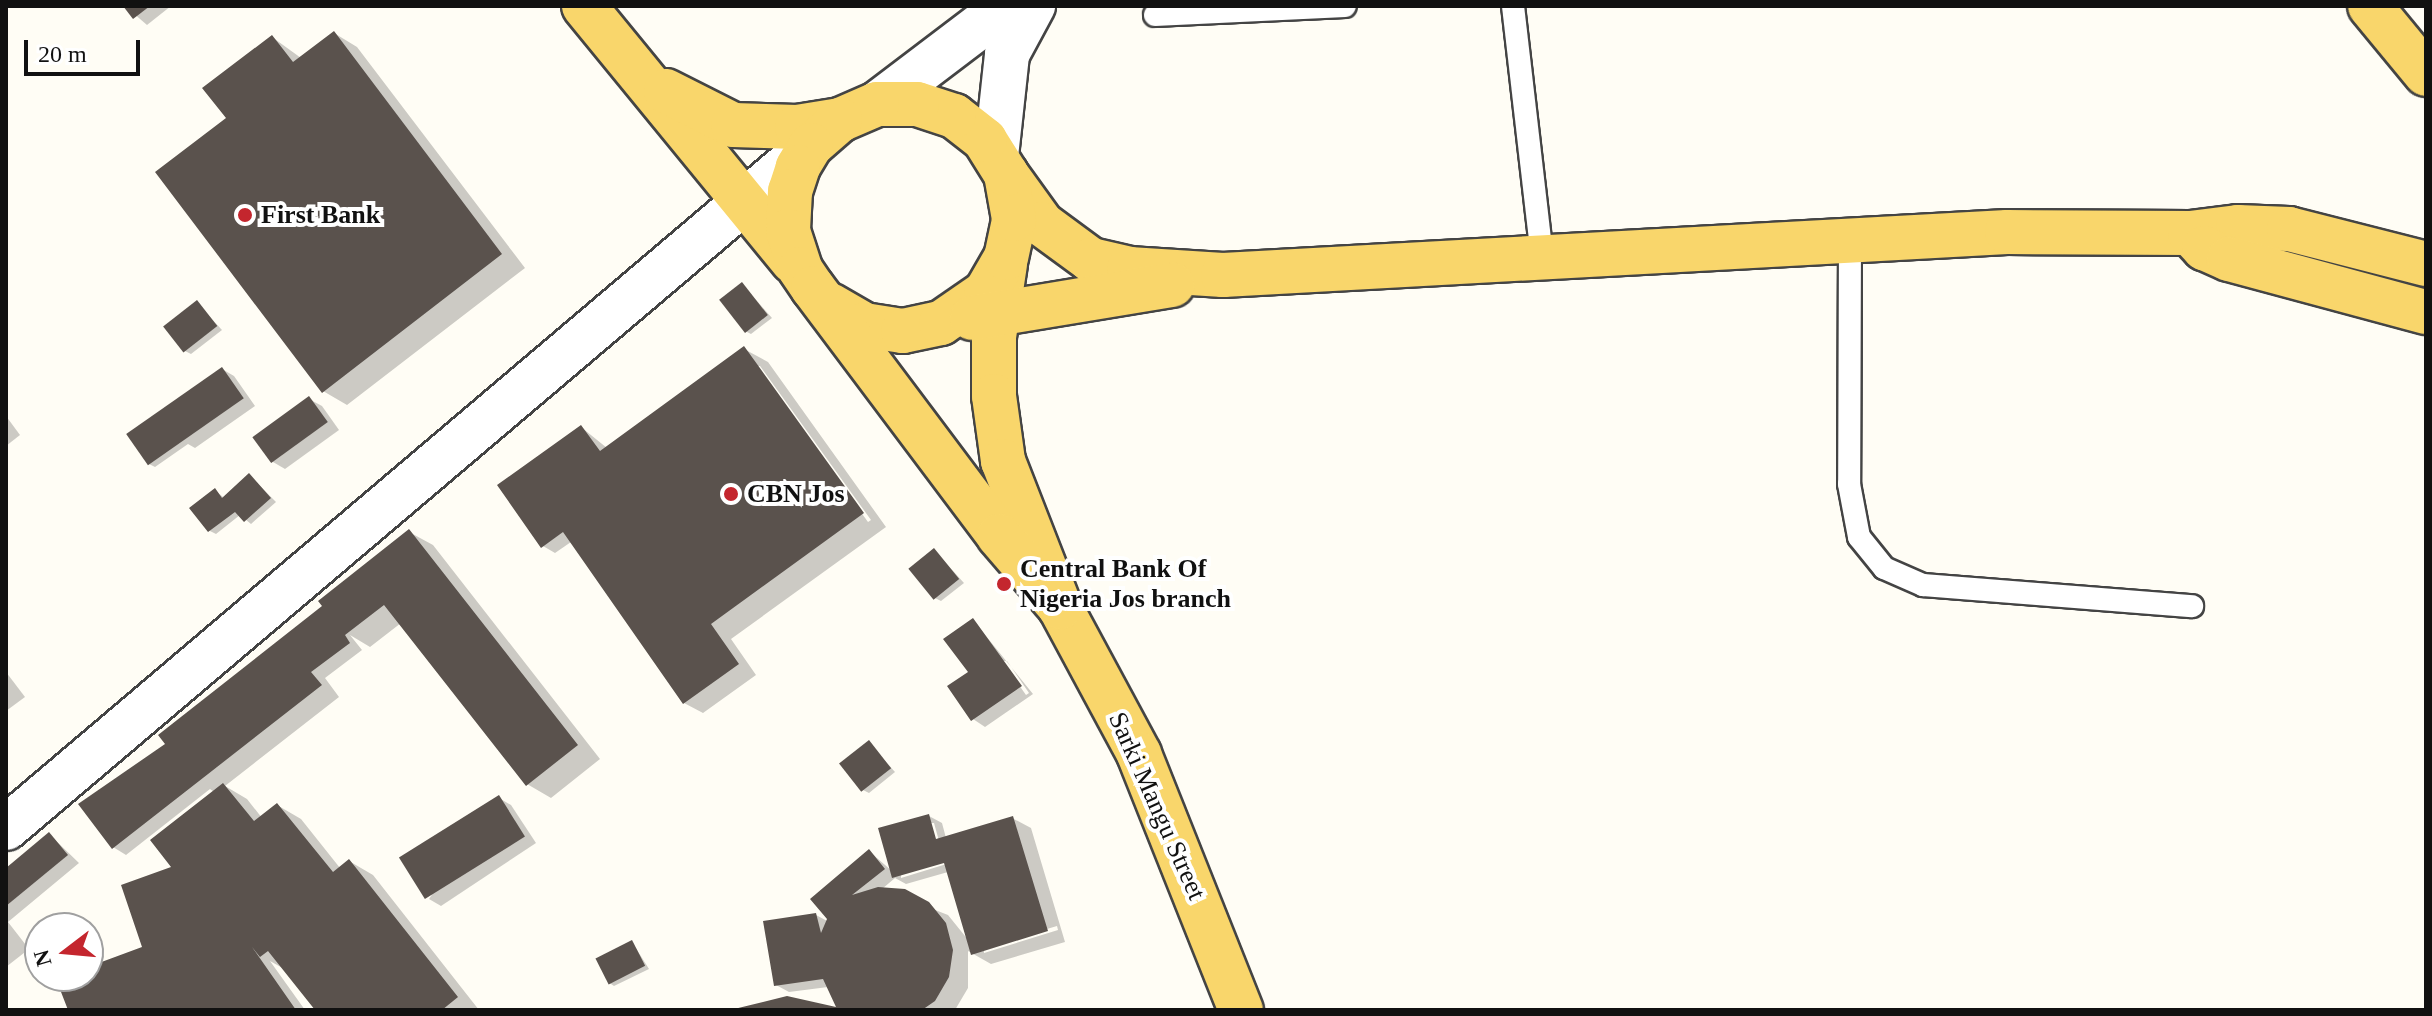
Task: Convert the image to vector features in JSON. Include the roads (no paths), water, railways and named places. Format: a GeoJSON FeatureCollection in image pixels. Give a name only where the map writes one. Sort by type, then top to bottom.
{"type":"FeatureCollection","features":[{"type":"Feature","properties":{"kind":"main road"},"geometry":{"type":"LineString","coordinates":[[584,6],[830,305],[989,524],[1060,607]]}},
{"type":"Feature","properties":{"kind":"main road"},"geometry":{"type":"LineString","coordinates":[[2370,6],[2426,74]]}},
{"type":"Feature","properties":{"kind":"main road"},"geometry":{"type":"LineString","coordinates":[[647,79],[733,125],[786,128],[843,123],[917,104],[954,116],[1001,165],[1042,224],[1091,260],[1129,269],[1223,275],[2007,232],[2190,233],[2217,228],[2289,229],[2426,264]]}},
{"type":"Feature","properties":{"kind":"main road"},"geometry":{"type":"LineString","coordinates":[[800,269],[786,211],[798,167],[843,123]]}},
{"type":"Feature","properties":{"kind":"main road"},"geometry":{"type":"LineString","coordinates":[[1001,165],[1014,219],[998,314],[994,396],[1003,461],[1060,607]]}},
{"type":"Feature","properties":{"kind":"main road"},"geometry":{"type":"LineString","coordinates":[[2190,233],[2204,248],[2229,259],[2426,312]]}},
{"type":"Feature","properties":{"kind":"main road"},"geometry":{"type":"LineString","coordinates":[[941,323],[986,292],[1006,258]]}},
{"type":"Feature","properties":{"kind":"main road"},"geometry":{"type":"LineString","coordinates":[[830,305],[882,330],[998,314],[1223,275]]}},
{"type":"Feature","properties":{"kind":"main road","name":"Sarki Mangu Street"},"geometry":{"type":"LineString","coordinates":[[1060,607],[1139,754],[1241,1010]]}},
{"type":"Feature","properties":{"kind":"street"},"geometry":{"type":"LineString","coordinates":[[6,828],[745,201],[843,123],[1006,6]]}},
{"type":"Feature","properties":{"kind":"street"},"geometry":{"type":"LineString","coordinates":[[1001,165],[1007,54],[1033,6]]}},
{"type":"Feature","properties":{"kind":"lane"},"geometry":{"type":"LineString","coordinates":[[1155,15],[1345,6]]}},
{"type":"Feature","properties":{"kind":"lane"},"geometry":{"type":"LineString","coordinates":[[1513,6],[1542,258]]}},
{"type":"Feature","properties":{"kind":"lane"},"geometry":{"type":"LineString","coordinates":[[1850,241],[1849,484],[1859,537],[1884,568],[1923,585],[2192,606]]}},
{"type":"Feature","properties":{"kind":"place","name":"First Bank"},"geometry":{"type":"Point","coordinates":[245,215]}},
{"type":"Feature","properties":{"kind":"place","name":"CBN Jos"},"geometry":{"type":"Point","coordinates":[731,494]}},
{"type":"Feature","properties":{"kind":"place","name":"Central Bank Of Nigeria Jos branch"},"geometry":{"type":"Point","coordinates":[1004,584]}}]}
